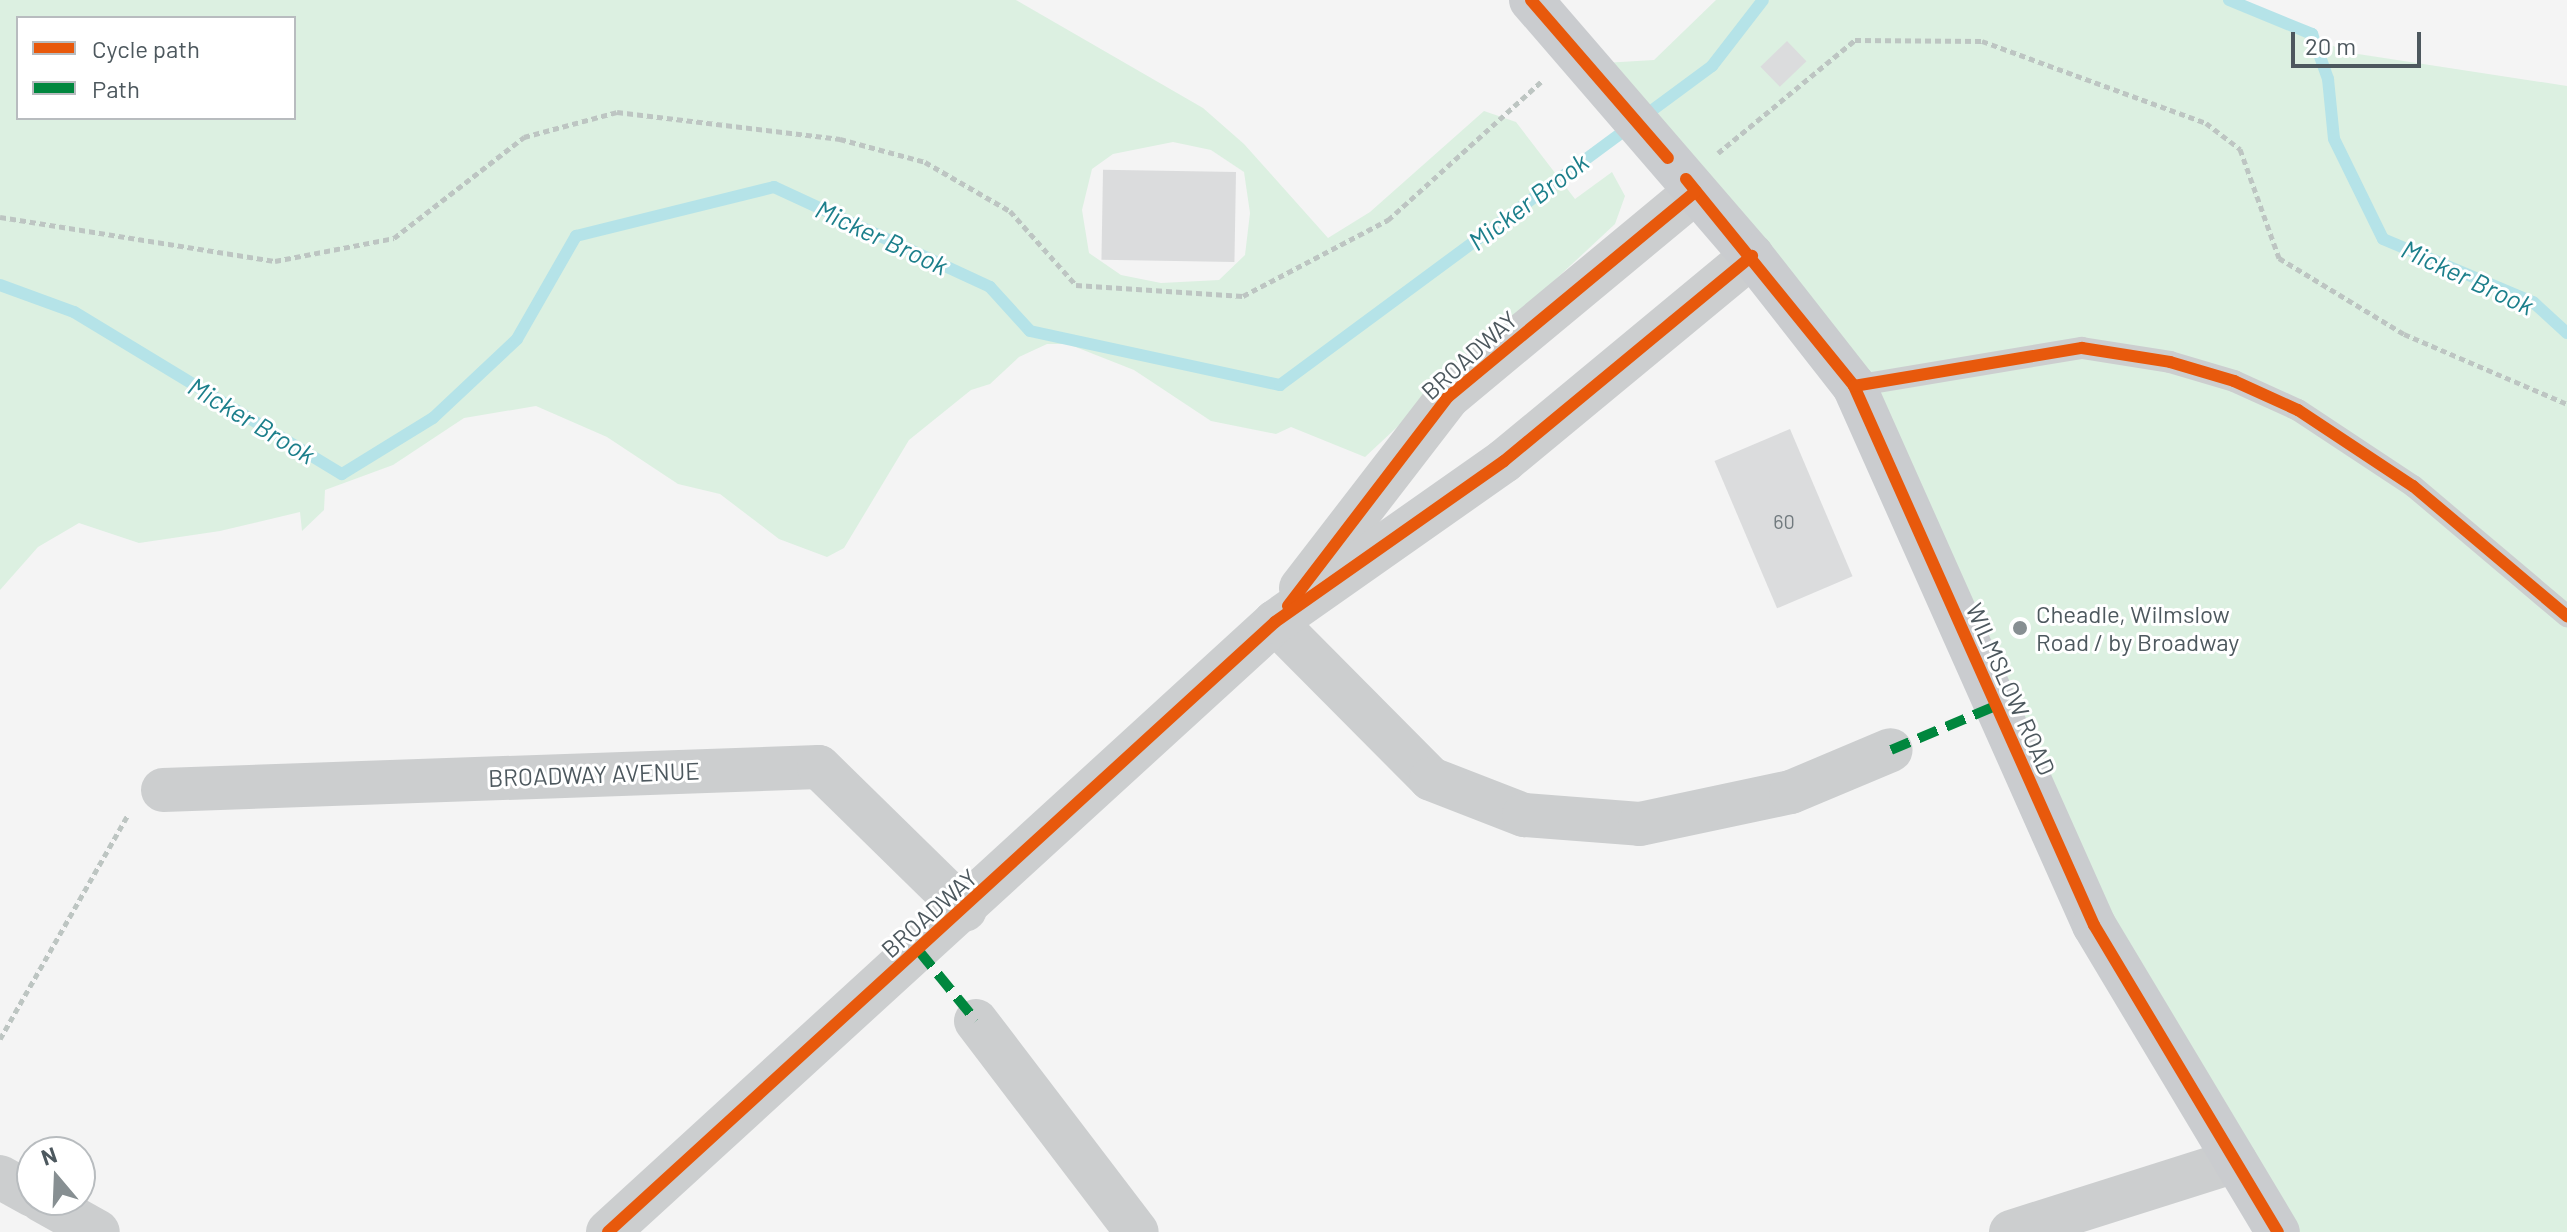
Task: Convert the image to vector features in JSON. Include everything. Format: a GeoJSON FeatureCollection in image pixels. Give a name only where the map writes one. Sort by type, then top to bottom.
{"type":"FeatureCollection","features":[{"type":"Feature","properties":{"kind":"main road","name":"WILMSLOW ROAD"},"geometry":{"type":"LineString","coordinates":[[1531,0],[1752,256],[1854,386],[2094,925],[2278,1232]]}},
{"type":"Feature","properties":{"kind":"street","name":"BROADWAY"},"geometry":{"type":"LineString","coordinates":[[1275,622],[1448,397],[1683,176]]}},
{"type":"Feature","properties":{"kind":"street","name":"BROADWAY"},"geometry":{"type":"LineString","coordinates":[[608,1232],[965,910],[1275,622],[1504,461],[1752,256]]}},
{"type":"Feature","properties":{"kind":"street"},"geometry":{"type":"LineString","coordinates":[[1275,622],[1431,779],[1524,815],[1640,824],[1791,792],[1891,750]]}},
{"type":"Feature","properties":{"kind":"street","name":"BROADWAY AVENUE"},"geometry":{"type":"LineString","coordinates":[[163,790],[819,767],[965,910]]}},
{"type":"Feature","properties":{"kind":"street"},"geometry":{"type":"LineString","coordinates":[[976,1021],[1137,1232]]}},
{"type":"Feature","properties":{"kind":"street"},"geometry":{"type":"LineString","coordinates":[[2011,1232],[2235,1161]]}},
{"type":"Feature","properties":{"kind":"street"},"geometry":{"type":"LineString","coordinates":[[70,1216],[98,1232]]}},
{"type":"Feature","properties":{"kind":"lane"},"geometry":{"type":"LineString","coordinates":[[1854,386],[2082,348],[2170,362],[2234,381],[2298,410],[2413,486],[2567,616]]}},
{"type":"Feature","properties":{"kind":"path"},"geometry":{"type":"LineString","coordinates":[[1683,176],[1855,40],[1982,41],[2206,123],[2240,149],[2279,258],[2404,334],[2567,404]]}},
{"type":"Feature","properties":{"kind":"path"},"geometry":{"type":"LineString","coordinates":[[0,217],[275,261],[394,238],[524,137],[617,112],[840,139],[925,162],[1010,211],[1076,285],[1243,296],[1388,220],[1580,57]]}},
{"type":"Feature","properties":{"kind":"path"},"geometry":{"type":"LineString","coordinates":[[0,1039],[135,803],[163,790]]}},
{"type":"Feature","properties":{"kind":"green space"},"geometry":{"type":"Polygon","coordinates":[[[0,0],[1016,0],[1203,108],[1244,144],[1328,238],[1370,212],[1484,111],[1516,122],[1575,199],[1612,172],[1625,196],[1615,224],[1365,457],[1291,427],[1276,434],[1211,421],[1134,370],[1068,344],[1047,344],[1019,357],[990,384],[971,390],[909,440],[844,548],[827,557],[779,539],[720,494],[678,484],[607,437],[536,406],[464,418],[393,465],[325,490],[324,510],[302,531],[300,512],[220,531],[139,543],[79,523],[38,547],[0,590],[0,0]],[[1173,142],[1113,154],[1092,169],[1082,210],[1089,253],[1121,275],[1161,283],[1219,280],[1245,255],[1250,213],[1244,172],[1211,150],[1173,142]]]}},
{"type":"Feature","properties":{"kind":"green space"},"geometry":{"type":"Polygon","coordinates":[[[1716,0],[2244,0],[2345,52],[2567,86],[2567,1232],[2278,1232],[2094,925],[1854,386],[1587,64],[1654,60],[1716,0]]]}},
{"type":"Feature","properties":{"kind":"building"},"geometry":{"type":"Polygon","coordinates":[[[1787,41],[1806,61],[1780,87],[1760,67],[1787,41]]]}},
{"type":"Feature","properties":{"kind":"building"},"geometry":{"type":"Polygon","coordinates":[[[1103,170],[1236,172],[1234,262],[1101,260],[1103,170]]]}},
{"type":"Feature","properties":{"kind":"building"},"geometry":{"type":"Polygon","coordinates":[[[1790,429],[1853,576],[1777,608],[1715,461],[1790,429]]]}},
{"type":"Feature","properties":{"kind":"waterway","name":"Micker Brook"},"geometry":{"type":"LineString","coordinates":[[0,285],[74,312],[342,474],[433,418],[517,339],[576,236],[774,187],[990,287],[1030,331],[1280,385],[1712,66],[1763,0]]}},
{"type":"Feature","properties":{"kind":"waterway","name":"Micker Brook"},"geometry":{"type":"LineString","coordinates":[[2229,0],[2312,34],[2328,79],[2334,139],[2383,239],[2533,302],[2567,333]]}},
{"type":"Feature","properties":{"kind":"marked path"},"geometry":{"type":"LineString","coordinates":[[1891,750],[1993,707]]}},
{"type":"Feature","properties":{"kind":"marked path"},"geometry":{"type":"LineString","coordinates":[[919,951],[976,1021]]}},
{"type":"Feature","properties":{"kind":"cycle path"},"geometry":{"type":"LineString","coordinates":[[1531,0],[1668,158]]}},
{"type":"Feature","properties":{"kind":"cycle path"},"geometry":{"type":"LineString","coordinates":[[1686,179],[1854,386],[2094,925],[2278,1232]]}},
{"type":"Feature","properties":{"kind":"cycle path"},"geometry":{"type":"LineString","coordinates":[[1288,606],[1448,397],[1696,191]]}},
{"type":"Feature","properties":{"kind":"cycle path"},"geometry":{"type":"LineString","coordinates":[[608,1232],[1275,622],[1504,461],[1752,256]]}},
{"type":"Feature","properties":{"kind":"cycle path"},"geometry":{"type":"LineString","coordinates":[[1854,386],[2082,348],[2170,362],[2234,381],[2298,410],[2413,486],[2567,616]]}},
{"type":"Feature","properties":{"kind":"place","name":"Cheadle, Wilmslow Road / by Broadway"},"geometry":{"type":"Point","coordinates":[2020,628]}}]}
